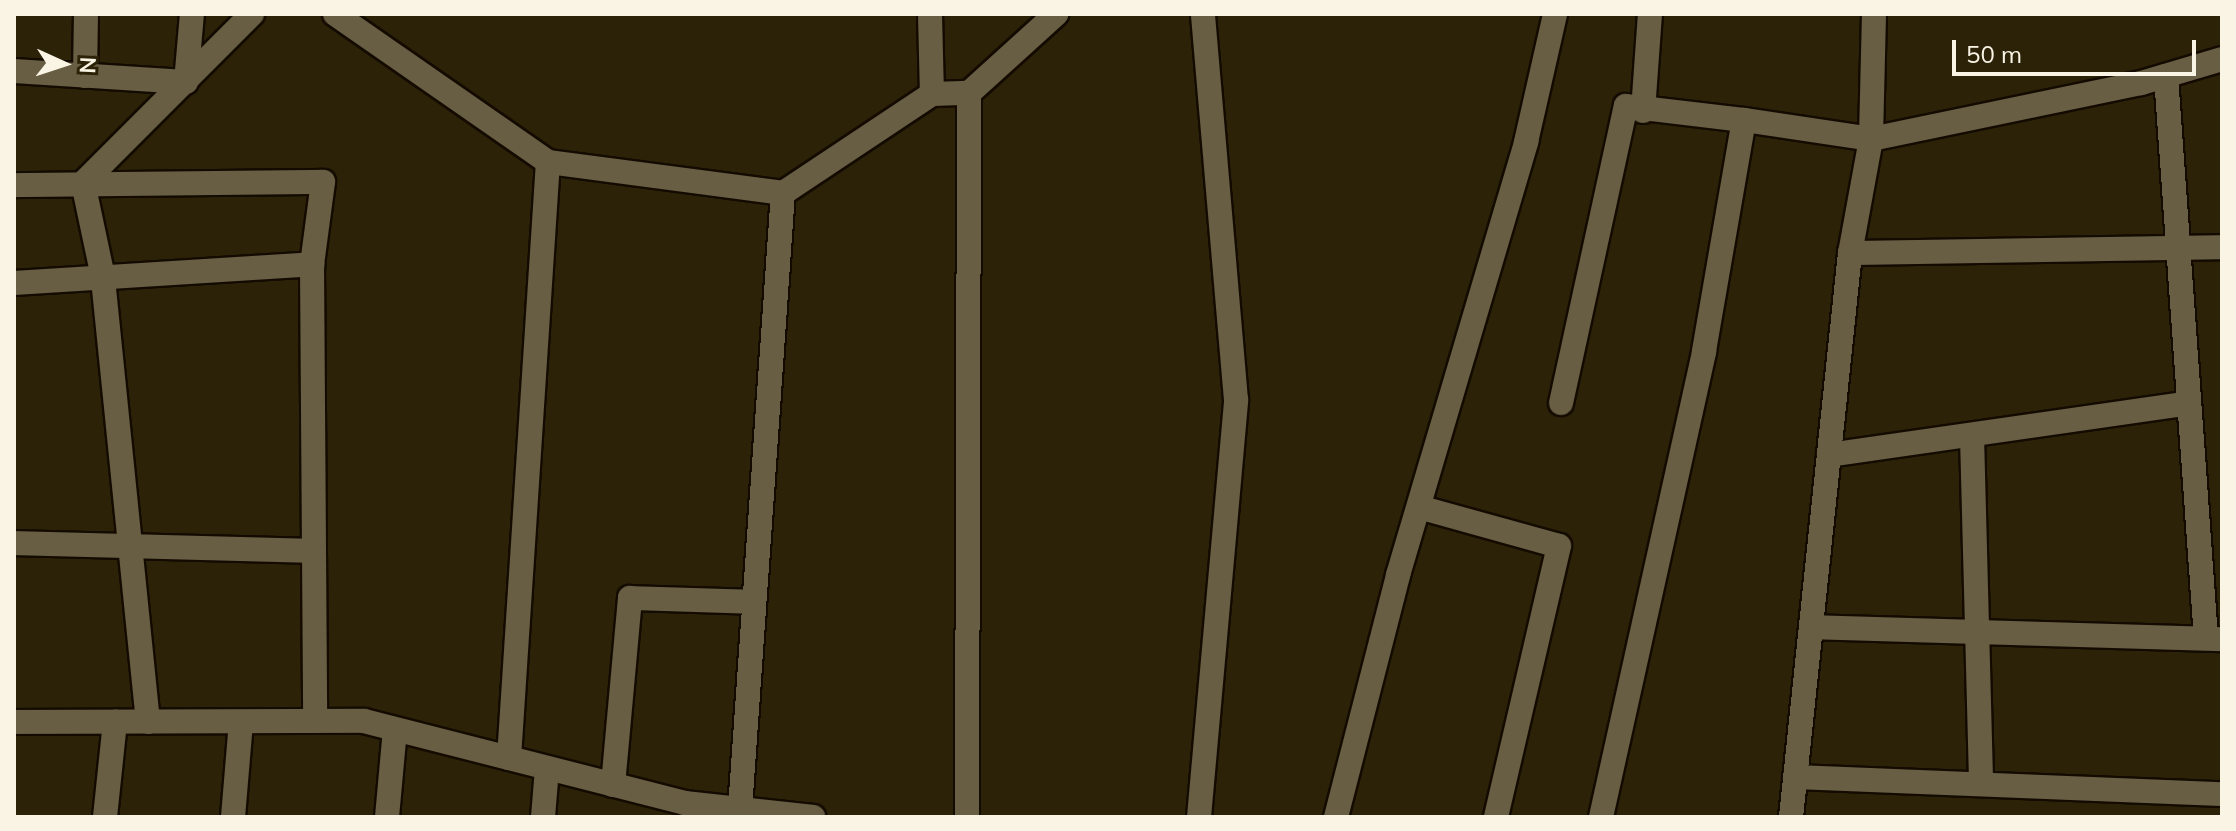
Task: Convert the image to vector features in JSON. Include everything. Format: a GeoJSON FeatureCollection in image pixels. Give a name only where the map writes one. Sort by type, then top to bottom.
{"type":"FeatureCollection","features":[{"type":"Feature","properties":{"kind":"street"},"geometry":{"type":"LineString","coordinates":[[85,76],[86,14]]}},
{"type":"Feature","properties":{"kind":"street"},"geometry":{"type":"LineString","coordinates":[[186,82],[192,14]]}},
{"type":"Feature","properties":{"kind":"street"},"geometry":{"type":"LineString","coordinates":[[85,185],[252,14]]}},
{"type":"Feature","properties":{"kind":"street"},"geometry":{"type":"LineString","coordinates":[[335,14],[548,162],[783,193],[932,94],[969,93],[1056,14]]}},
{"type":"Feature","properties":{"kind":"street"},"geometry":{"type":"LineString","coordinates":[[930,14],[932,94]]}},
{"type":"Feature","properties":{"kind":"street"},"geometry":{"type":"LineString","coordinates":[[1199,817],[1236,400],[1203,14]]}},
{"type":"Feature","properties":{"kind":"street"},"geometry":{"type":"LineString","coordinates":[[1336,817],[1526,142],[1555,14]]}},
{"type":"Feature","properties":{"kind":"street"},"geometry":{"type":"LineString","coordinates":[[1643,111],[1650,14]]}},
{"type":"Feature","properties":{"kind":"street"},"geometry":{"type":"LineString","coordinates":[[1791,817],[1850,253],[1871,139],[1874,14]]}},
{"type":"Feature","properties":{"kind":"street"},"geometry":{"type":"LineString","coordinates":[[1561,403],[1626,106],[1643,111],[1744,120],[1871,139],[2166,76],[2222,59]]}},
{"type":"Feature","properties":{"kind":"street"},"geometry":{"type":"LineString","coordinates":[[14,71],[186,82]]}},
{"type":"Feature","properties":{"kind":"street"},"geometry":{"type":"LineString","coordinates":[[1811,627],[2214,639],[2188,403],[2166,76]]}},
{"type":"Feature","properties":{"kind":"street"},"geometry":{"type":"LineString","coordinates":[[967,817],[969,93]]}},
{"type":"Feature","properties":{"kind":"street"},"geometry":{"type":"LineString","coordinates":[[1601,817],[1704,351],[1744,120]]}},
{"type":"Feature","properties":{"kind":"street"},"geometry":{"type":"LineString","coordinates":[[509,758],[548,162]]}},
{"type":"Feature","properties":{"kind":"street"},"geometry":{"type":"LineString","coordinates":[[18,187],[323,182],[312,264],[315,721]]}},
{"type":"Feature","properties":{"kind":"street"},"geometry":{"type":"LineString","coordinates":[[85,185],[103,277],[148,722]]}},
{"type":"Feature","properties":{"kind":"street"},"geometry":{"type":"LineString","coordinates":[[740,809],[783,193]]}},
{"type":"Feature","properties":{"kind":"street"},"geometry":{"type":"LineString","coordinates":[[1850,253],[2222,247]]}},
{"type":"Feature","properties":{"kind":"street"},"geometry":{"type":"LineString","coordinates":[[14,283],[312,264]]}},
{"type":"Feature","properties":{"kind":"street"},"geometry":{"type":"LineString","coordinates":[[1829,455],[2188,403]]}},
{"type":"Feature","properties":{"kind":"street"},"geometry":{"type":"LineString","coordinates":[[1972,436],[1981,784]]}},
{"type":"Feature","properties":{"kind":"street"},"geometry":{"type":"LineString","coordinates":[[1422,508],[1559,546],[1496,817]]}},
{"type":"Feature","properties":{"kind":"street"},"geometry":{"type":"LineString","coordinates":[[14,543],[314,551]]}},
{"type":"Feature","properties":{"kind":"street"},"geometry":{"type":"LineString","coordinates":[[613,785],[630,598],[754,602]]}},
{"type":"Feature","properties":{"kind":"street"},"geometry":{"type":"LineString","coordinates":[[14,722],[315,721],[395,729],[613,785],[684,810],[740,809],[813,817]]}},
{"type":"Feature","properties":{"kind":"street"},"geometry":{"type":"LineString","coordinates":[[105,817],[115,722]]}},
{"type":"Feature","properties":{"kind":"street"},"geometry":{"type":"LineString","coordinates":[[233,817],[241,722]]}},
{"type":"Feature","properties":{"kind":"street"},"geometry":{"type":"LineString","coordinates":[[387,817],[395,729]]}},
{"type":"Feature","properties":{"kind":"street"},"geometry":{"type":"LineString","coordinates":[[543,817],[547,768]]}},
{"type":"Feature","properties":{"kind":"street"},"geometry":{"type":"LineString","coordinates":[[1795,777],[2222,794]]}}]}
